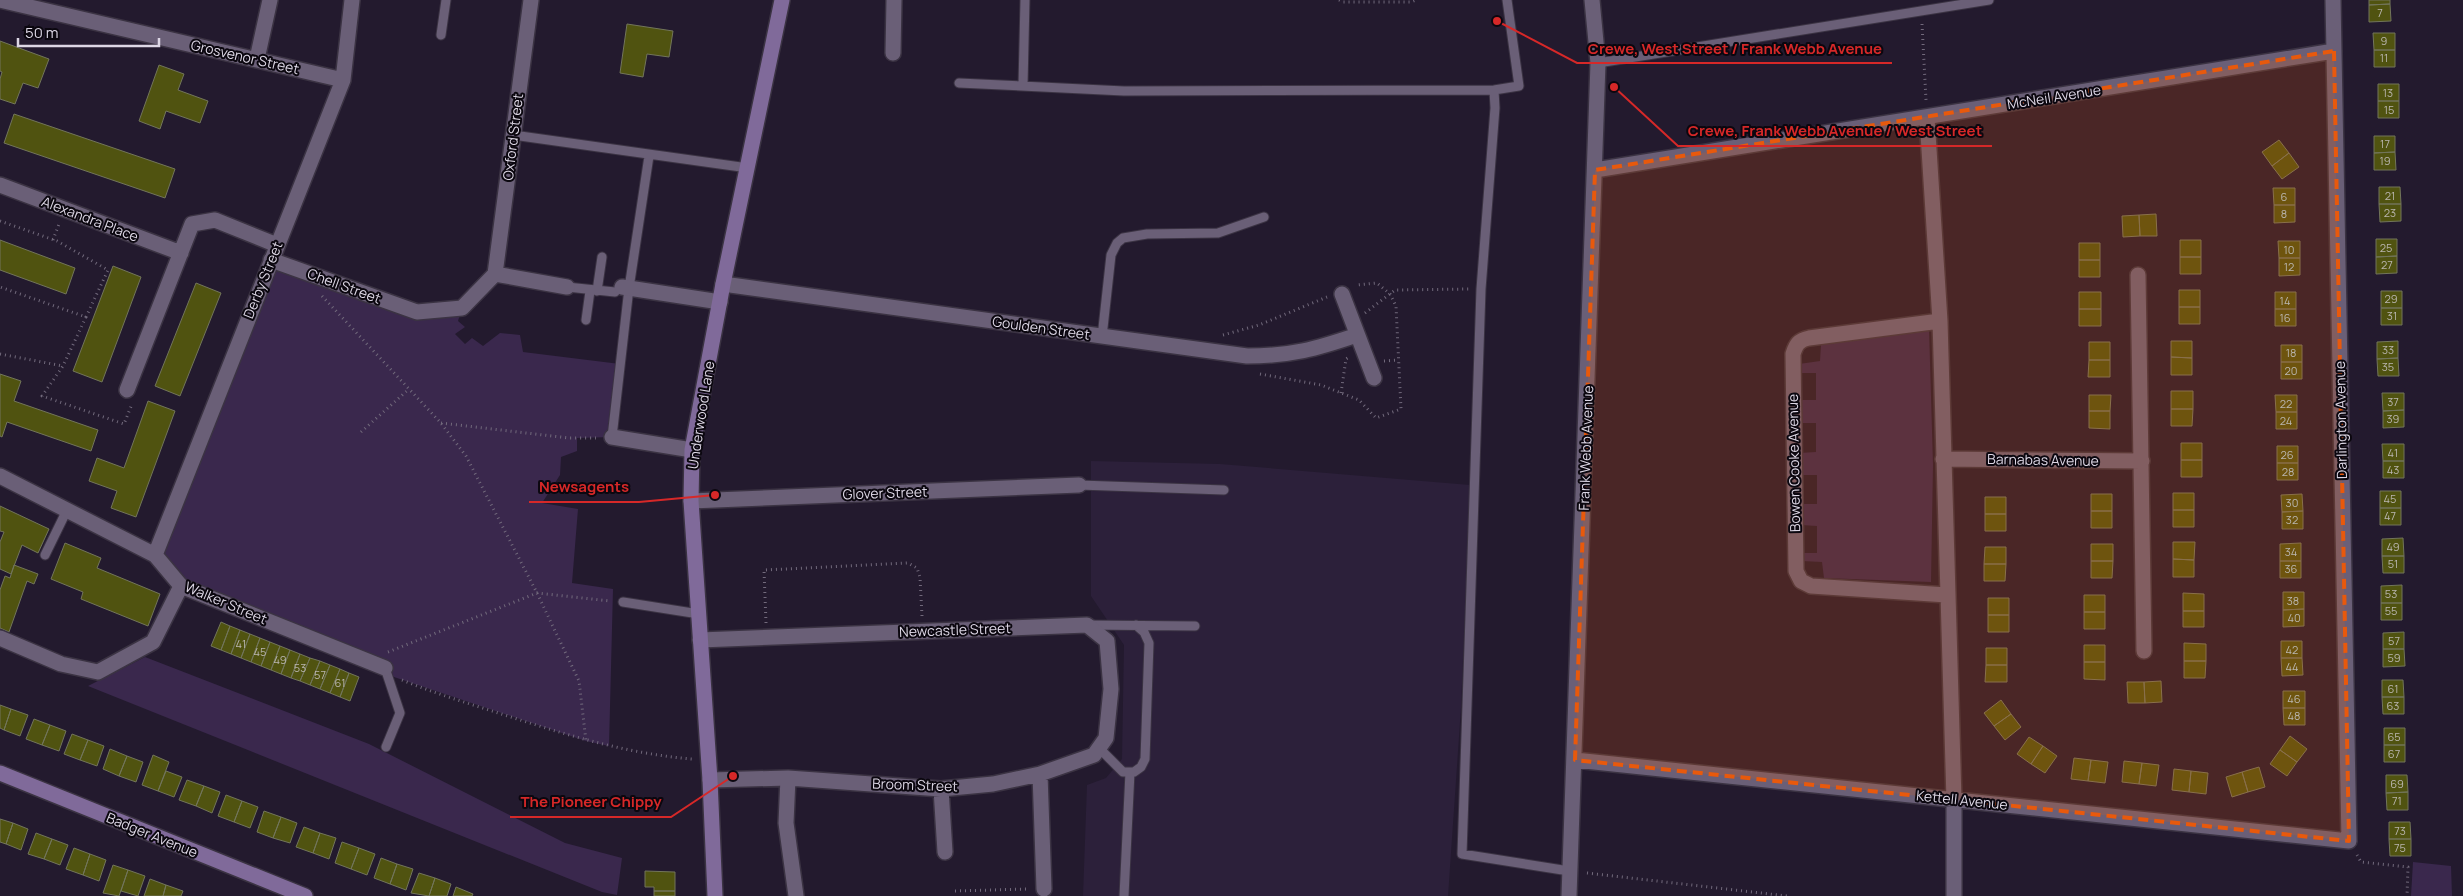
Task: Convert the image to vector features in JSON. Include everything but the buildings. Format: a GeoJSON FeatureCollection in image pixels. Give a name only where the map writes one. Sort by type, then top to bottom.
{"type":"FeatureCollection","features":[{"type":"Feature","properties":{"kind":"street","name":"Grosvenor Street"},"geometry":{"type":"LineString","coordinates":[[1,0],[343,80]]}},
{"type":"Feature","properties":{"kind":"street"},"geometry":{"type":"LineString","coordinates":[[257,59],[270,0]]}},
{"type":"Feature","properties":{"kind":"street","name":"Derby Street"},"geometry":{"type":"LineString","coordinates":[[155,555],[343,80],[352,0]]}},
{"type":"Feature","properties":{"kind":"street","name":"Oxford Street"},"geometry":{"type":"LineString","coordinates":[[495,274],[531,0]]}},
{"type":"Feature","properties":{"kind":"street","name":"Underwood Lane"},"geometry":{"type":"LineString","coordinates":[[716,896],[710,780],[690,501],[692,450],[723,284],[782,0]]}},
{"type":"Feature","properties":{"kind":"street"},"geometry":{"type":"LineString","coordinates":[[893,53],[894,0]]}},
{"type":"Feature","properties":{"kind":"street","name":"Frank Webb Avenue"},"geometry":{"type":"LineString","coordinates":[[1569,896],[1598,63],[1592,0]]}},
{"type":"Feature","properties":{"kind":"street","name":"Darlington Avenue"},"geometry":{"type":"LineString","coordinates":[[2333,0],[2349,841]]}},
{"type":"Feature","properties":{"kind":"street","name":"McNeil Avenue"},"geometry":{"type":"LineString","coordinates":[[1595,170],[2334,51]]}},
{"type":"Feature","properties":{"kind":"street"},"geometry":{"type":"LineString","coordinates":[[1927,118],[1940,321],[1954,800],[1954,896]]}},
{"type":"Feature","properties":{"kind":"street","name":"Alexandra Place"},"geometry":{"type":"LineString","coordinates":[[0,185],[181,253]]}},
{"type":"Feature","properties":{"kind":"street"},"geometry":{"type":"LineString","coordinates":[[128,390],[192,224],[215,220],[277,245]]}},
{"type":"Feature","properties":{"kind":"street","name":"Chell Street"},"geometry":{"type":"LineString","coordinates":[[271,260],[417,312],[462,308],[495,274]]}},
{"type":"Feature","properties":{"kind":"street"},"geometry":{"type":"LineString","coordinates":[[495,274],[567,288]]}},
{"type":"Feature","properties":{"kind":"street"},"geometry":{"type":"LineString","coordinates":[[2138,275],[2144,651]]}},
{"type":"Feature","properties":{"kind":"street","name":"Goulden Street"},"geometry":{"type":"LineString","coordinates":[[723,284],[1247,356],[1280,356],[1313,350],[1357,335]]}},
{"type":"Feature","properties":{"kind":"street"},"geometry":{"type":"LineString","coordinates":[[622,289],[720,302]]}},
{"type":"Feature","properties":{"kind":"street"},"geometry":{"type":"LineString","coordinates":[[1340,293],[1374,378]]}},
{"type":"Feature","properties":{"kind":"street","name":"Bowen Cooke Avenue"},"geometry":{"type":"LineString","coordinates":[[1940,321],[1809,338],[1802,340],[1796,345],[1792,354],[1796,571],[1802,581],[1812,586],[1947,596]]}},
{"type":"Feature","properties":{"kind":"street"},"geometry":{"type":"LineString","coordinates":[[612,437],[692,450]]}},
{"type":"Feature","properties":{"kind":"street","name":"Barnabas Avenue"},"geometry":{"type":"LineString","coordinates":[[1943,459],[2142,461]]}},
{"type":"Feature","properties":{"kind":"street","name":"Walker Street"},"geometry":{"type":"LineString","coordinates":[[0,476],[155,555],[181,586],[378,665]]}},
{"type":"Feature","properties":{"kind":"street","name":"Glover Street"},"geometry":{"type":"LineString","coordinates":[[690,501],[1079,485]]}},
{"type":"Feature","properties":{"kind":"street"},"geometry":{"type":"LineString","coordinates":[[0,638],[61,664],[98,672],[153,642],[181,586]]}},
{"type":"Feature","properties":{"kind":"street"},"geometry":{"type":"LineString","coordinates":[[1087,625],[1107,641],[1111,689],[1102,743]]}},
{"type":"Feature","properties":{"kind":"street","name":"Newcastle Street"},"geometry":{"type":"LineString","coordinates":[[700,640],[1087,625]]}},
{"type":"Feature","properties":{"kind":"street","name":"Broom Street"},"geometry":{"type":"LineString","coordinates":[[710,780],[788,778],[941,788],[993,784],[1040,774],[1094,755],[1102,743]]}},
{"type":"Feature","properties":{"kind":"street","name":"Kettell Avenue"},"geometry":{"type":"LineString","coordinates":[[1575,760],[2349,841]]}},
{"type":"Feature","properties":{"kind":"street","name":"Badger Avenue"},"geometry":{"type":"LineString","coordinates":[[0,773],[305,896]]}},
{"type":"Feature","properties":{"kind":"street"},"geometry":{"type":"LineString","coordinates":[[1040,774],[1044,889]]}},
{"type":"Feature","properties":{"kind":"street"},"geometry":{"type":"LineString","coordinates":[[788,778],[786,823],[796,896]]}},
{"type":"Feature","properties":{"kind":"street"},"geometry":{"type":"LineString","coordinates":[[941,788],[945,852]]}},
{"type":"Feature","properties":{"kind":"lane"},"geometry":{"type":"LineString","coordinates":[[441,35],[446,0]]}},
{"type":"Feature","properties":{"kind":"lane"},"geometry":{"type":"LineString","coordinates":[[1023,85],[1025,0]]}},
{"type":"Feature","properties":{"kind":"lane"},"geometry":{"type":"LineString","coordinates":[[959,83],[1124,91],[1494,90],[1519,86],[1508,0]]}},
{"type":"Feature","properties":{"kind":"lane"},"geometry":{"type":"LineString","coordinates":[[1598,63],[1989,0]]}},
{"type":"Feature","properties":{"kind":"lane"},"geometry":{"type":"LineString","coordinates":[[1494,90],[1495,108],[1481,289],[1462,854],[1569,871]]}},
{"type":"Feature","properties":{"kind":"lane"},"geometry":{"type":"LineString","coordinates":[[513,135],[649,156],[748,168]]}},
{"type":"Feature","properties":{"kind":"lane"},"geometry":{"type":"LineString","coordinates":[[612,437],[622,289],[649,156]]}},
{"type":"Feature","properties":{"kind":"lane"},"geometry":{"type":"LineString","coordinates":[[1102,337],[1110,255],[1117,243],[1123,238],[1147,234],[1218,233],[1264,216]]}},
{"type":"Feature","properties":{"kind":"lane"},"geometry":{"type":"LineString","coordinates":[[586,320],[602,257]]}},
{"type":"Feature","properties":{"kind":"lane"},"geometry":{"type":"LineString","coordinates":[[567,288],[593,291],[622,289]]}},
{"type":"Feature","properties":{"kind":"lane"},"geometry":{"type":"LineString","coordinates":[[1079,485],[1224,490]]}},
{"type":"Feature","properties":{"kind":"lane"},"geometry":{"type":"LineString","coordinates":[[46,555],[67,510]]}},
{"type":"Feature","properties":{"kind":"lane"},"geometry":{"type":"LineString","coordinates":[[623,602],[699,614]]}},
{"type":"Feature","properties":{"kind":"lane"},"geometry":{"type":"LineString","coordinates":[[1087,625],[1195,626]]}},
{"type":"Feature","properties":{"kind":"lane"},"geometry":{"type":"LineString","coordinates":[[1102,743],[1123,772],[1134,772],[1145,759],[1149,643],[1144,632],[1136,625]]}},
{"type":"Feature","properties":{"kind":"lane"},"geometry":{"type":"LineString","coordinates":[[378,665],[400,713],[386,747]]}},
{"type":"Feature","properties":{"kind":"lane"},"geometry":{"type":"LineString","coordinates":[[1124,896],[1130,772]]}},
{"type":"Feature","properties":{"kind":"path"},"geometry":{"type":"LineString","coordinates":[[1339,0],[1344,2],[1411,2],[1416,0]]}},
{"type":"Feature","properties":{"kind":"path"},"geometry":{"type":"LineString","coordinates":[[1922,11],[1927,118]]}},
{"type":"Feature","properties":{"kind":"path"},"geometry":{"type":"LineString","coordinates":[[0,221],[57,241],[108,270],[63,366],[42,396],[124,424],[133,402],[128,390]]}},
{"type":"Feature","properties":{"kind":"path"},"geometry":{"type":"LineString","coordinates":[[1218,336],[1259,326],[1356,285],[1376,283],[1390,294]]}},
{"type":"Feature","properties":{"kind":"path"},"geometry":{"type":"LineString","coordinates":[[0,287],[86,317]]}},
{"type":"Feature","properties":{"kind":"path"},"geometry":{"type":"LineString","coordinates":[[1341,393],[1346,359],[1357,335],[1395,290],[1481,289]]}},
{"type":"Feature","properties":{"kind":"path"},"geometry":{"type":"LineString","coordinates":[[314,292],[323,297],[440,422],[466,456],[538,593],[579,682],[586,741]]}},
{"type":"Feature","properties":{"kind":"path"},"geometry":{"type":"LineString","coordinates":[[0,355],[63,366]]}},
{"type":"Feature","properties":{"kind":"path"},"geometry":{"type":"LineString","coordinates":[[361,432],[409,389]]}},
{"type":"Feature","properties":{"kind":"path"},"geometry":{"type":"LineString","coordinates":[[440,422],[569,438],[612,437]]}},
{"type":"Feature","properties":{"kind":"path"},"geometry":{"type":"LineString","coordinates":[[767,638],[764,570],[908,563],[917,568],[920,577],[924,631]]}},
{"type":"Feature","properties":{"kind":"path"},"geometry":{"type":"LineString","coordinates":[[623,602],[538,593],[382,654],[378,665],[394,677],[431,692],[586,741],[664,757],[708,760]]}},
{"type":"Feature","properties":{"kind":"path"},"geometry":{"type":"LineString","coordinates":[[2361,862],[2408,867],[2407,896]]}},
{"type":"Feature","properties":{"kind":"path"},"geometry":{"type":"LineString","coordinates":[[1569,871],[1787,896]]}},
{"type":"Feature","properties":{"kind":"path"},"geometry":{"type":"LineString","coordinates":[[955,891],[1044,889]]}},
{"type":"Feature","properties":{"kind":"path"},"geometry":{"type":"LineString","coordinates":[[1002,890],[1002,896]]}},
{"type":"Feature","properties":{"kind":"highlighted area"},"geometry":{"type":"Polygon","coordinates":[[[2334,51],[2349,841],[1575,760],[1595,170],[2334,51]]]}},
{"type":"Feature","properties":{"kind":"shaded area"},"geometry":{"type":"Polygon","coordinates":[[[271,260],[417,312],[462,308],[458,321],[465,327],[455,334],[465,344],[472,338],[483,346],[500,333],[520,335],[523,352],[620,364],[612,437],[577,438],[577,451],[561,457],[560,475],[542,503],[578,509],[572,583],[613,589],[609,746],[586,741],[394,677],[385,668],[181,586],[155,555],[271,260]]]}},
{"type":"Feature","properties":{"kind":"shaded area"},"geometry":{"type":"Polygon","coordinates":[[[1929,328],[1933,465],[1931,582],[1824,578],[1822,562],[1802,561],[1801,553],[1817,553],[1817,526],[1801,525],[1801,504],[1817,504],[1817,475],[1800,475],[1799,453],[1816,452],[1816,423],[1799,423],[1799,400],[1816,400],[1816,373],[1799,373],[1799,364],[1820,361],[1821,345],[1929,328]]]}},
{"type":"Feature","properties":{"kind":"shaded area"},"geometry":{"type":"Polygon","coordinates":[[[1091,461],[1220,464],[1470,485],[1461,708],[1448,896],[1083,896],[1087,785],[1106,778],[1122,759],[1124,645],[1091,596],[1091,461]]]}},
{"type":"Feature","properties":{"kind":"shaded area"},"geometry":{"type":"Polygon","coordinates":[[[145,657],[369,744],[565,843],[622,858],[617,895],[602,892],[88,686],[145,657]]]}},
{"type":"Feature","properties":{"kind":"shaded area"},"geometry":{"type":"Polygon","coordinates":[[[2413,862],[2451,866],[2452,896],[2411,896],[2413,862]]]}},
{"type":"Feature","properties":{"kind":"place","name":"Crewe, West Street / Frank Webb Avenue"},"geometry":{"type":"Point","coordinates":[1497,21]}},
{"type":"Feature","properties":{"kind":"place","name":"Crewe, Frank Webb Avenue / West Street"},"geometry":{"type":"Point","coordinates":[1614,87]}},
{"type":"Feature","properties":{"kind":"place","name":"Newsagents"},"geometry":{"type":"Point","coordinates":[715,495]}},
{"type":"Feature","properties":{"kind":"place","name":"The Pioneer Chippy"},"geometry":{"type":"Point","coordinates":[733,776]}}]}
